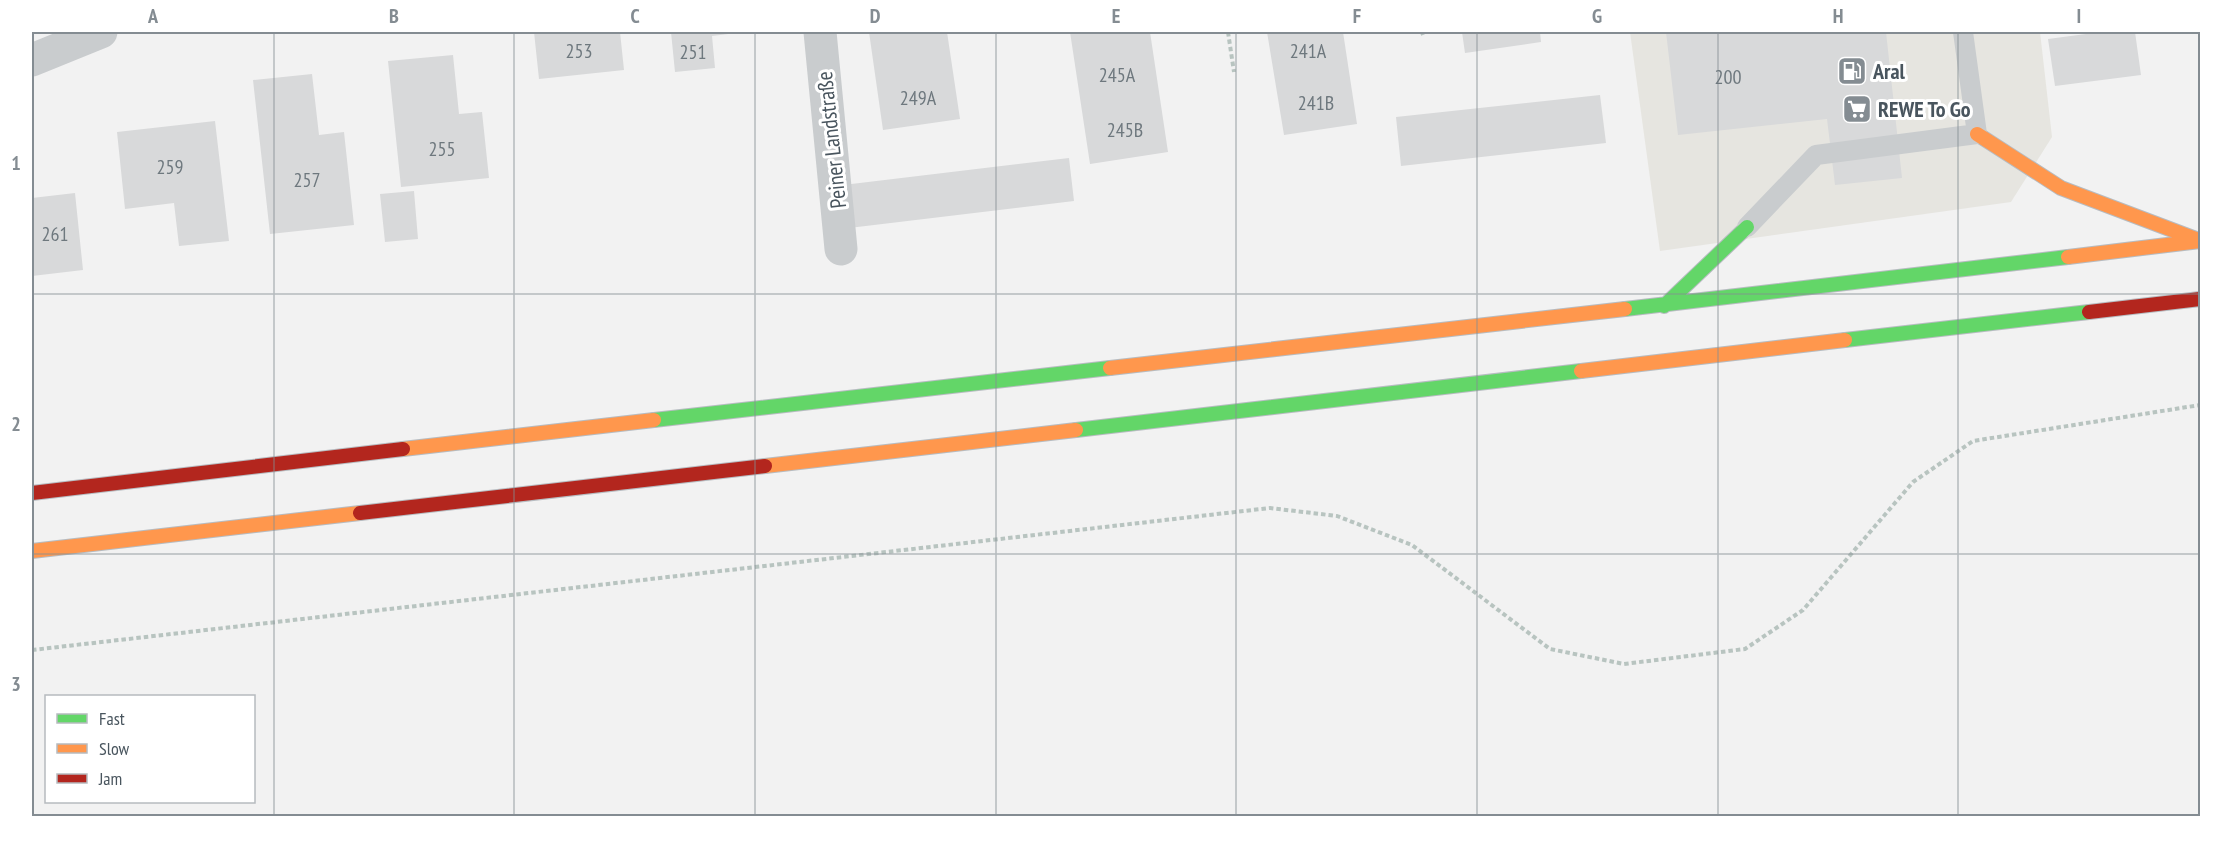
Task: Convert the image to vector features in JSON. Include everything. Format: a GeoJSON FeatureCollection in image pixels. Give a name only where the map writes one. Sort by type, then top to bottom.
{"type":"FeatureCollection","features":[{"type":"Feature","properties":{"kind":"highway"},"geometry":{"type":"LineString","coordinates":[[1977,135],[2061,188],[2200,241]]}},
{"type":"Feature","properties":{"kind":"highway"},"geometry":{"type":"LineString","coordinates":[[1664,306],[1748,227]]}},
{"type":"Feature","properties":{"kind":"highway"},"geometry":{"type":"LineString","coordinates":[[32,493],[525,433],[1664,306],[2200,241]]}},
{"type":"Feature","properties":{"kind":"highway"},"geometry":{"type":"LineString","coordinates":[[32,551],[2200,299]]}},
{"type":"Feature","properties":{"kind":"street"},"geometry":{"type":"LineString","coordinates":[[32,60],[101,32]]}},
{"type":"Feature","properties":{"kind":"street","name":"Peiner Landstraße"},"geometry":{"type":"LineString","coordinates":[[820,32],[841,249]]}},
{"type":"Feature","properties":{"kind":"lane"},"geometry":{"type":"LineString","coordinates":[[1748,227],[1816,155],[1977,135],[1963,32]]}},
{"type":"Feature","properties":{"kind":"path"},"geometry":{"type":"LineString","coordinates":[[1228,32],[1234,72]]}},
{"type":"Feature","properties":{"kind":"path"},"geometry":{"type":"LineString","coordinates":[[32,650],[1270,508],[1337,516],[1413,544],[1550,649],[1624,664],[1635,663],[1745,649],[1803,610],[1913,482],[1973,441],[2200,405]]}},
{"type":"Feature","properties":{"kind":"shaded area"},"geometry":{"type":"Polygon","coordinates":[[[1630,32],[2040,32],[2052,137],[2011,202],[1660,251],[1630,32]]]}},
{"type":"Feature","properties":{"kind":"building"},"geometry":{"type":"Polygon","coordinates":[[[534,32],[620,32],[624,70],[539,79],[534,32]]]}},
{"type":"Feature","properties":{"kind":"building"},"geometry":{"type":"Polygon","coordinates":[[[671,32],[736,33],[712,36],[715,68],[675,72],[671,32]]]}},
{"type":"Feature","properties":{"kind":"building"},"geometry":{"type":"Polygon","coordinates":[[[869,32],[947,32],[960,119],[883,130],[869,32]]]}},
{"type":"Feature","properties":{"kind":"building"},"geometry":{"type":"Polygon","coordinates":[[[1070,32],[1150,32],[1168,152],[1090,164],[1070,32]]]}},
{"type":"Feature","properties":{"kind":"building"},"geometry":{"type":"Polygon","coordinates":[[[1267,32],[1343,32],[1357,124],[1284,135],[1267,32]]]}},
{"type":"Feature","properties":{"kind":"building"},"geometry":{"type":"Polygon","coordinates":[[[1462,32],[1540,32],[1541,42],[1465,53],[1462,32]]]}},
{"type":"Feature","properties":{"kind":"building"},"geometry":{"type":"Polygon","coordinates":[[[1666,32],[1886,32],[1902,178],[1835,185],[1827,119],[1678,135],[1666,32]]]}},
{"type":"Feature","properties":{"kind":"building"},"geometry":{"type":"Polygon","coordinates":[[[2101,32],[2135,32],[2141,75],[2055,86],[2048,39],[2101,32]]]}},
{"type":"Feature","properties":{"kind":"building"},"geometry":{"type":"Polygon","coordinates":[[[453,55],[459,114],[482,112],[489,178],[401,187],[388,61],[453,55]]]}},
{"type":"Feature","properties":{"kind":"building"},"geometry":{"type":"Polygon","coordinates":[[[312,74],[319,135],[344,132],[354,225],[270,234],[253,80],[312,74]]]}},
{"type":"Feature","properties":{"kind":"building"},"geometry":{"type":"Polygon","coordinates":[[[1600,95],[1606,143],[1401,166],[1396,117],[1600,95]]]}},
{"type":"Feature","properties":{"kind":"building"},"geometry":{"type":"Polygon","coordinates":[[[215,121],[229,241],[179,246],[174,203],[125,209],[117,132],[215,121]]]}},
{"type":"Feature","properties":{"kind":"building"},"geometry":{"type":"Polygon","coordinates":[[[1069,158],[1074,201],[849,228],[843,185],[1069,158]]]}},
{"type":"Feature","properties":{"kind":"building"},"geometry":{"type":"Polygon","coordinates":[[[414,191],[418,239],[385,242],[380,194],[414,191]]]}},
{"type":"Feature","properties":{"kind":"building"},"geometry":{"type":"Polygon","coordinates":[[[75,193],[83,270],[32,276],[32,198],[75,193]]]}},
{"type":"Feature","properties":{"kind":"traffic: fast"},"geometry":{"type":"LineString","coordinates":[[1664,306],[1747,227]]}},
{"type":"Feature","properties":{"kind":"traffic: fast"},"geometry":{"type":"LineString","coordinates":[[1625,309],[2068,257]]}},
{"type":"Feature","properties":{"kind":"traffic: fast"},"geometry":{"type":"LineString","coordinates":[[1845,340],[2089,312]]}},
{"type":"Feature","properties":{"kind":"traffic: fast"},"geometry":{"type":"LineString","coordinates":[[654,420],[1110,368]]}},
{"type":"Feature","properties":{"kind":"traffic: fast"},"geometry":{"type":"LineString","coordinates":[[1076,430],[1581,371]]}},
{"type":"Feature","properties":{"kind":"traffic: slow"},"geometry":{"type":"LineString","coordinates":[[1977,134],[2061,188],[2196,239]]}},
{"type":"Feature","properties":{"kind":"traffic: slow"},"geometry":{"type":"LineString","coordinates":[[2068,257],[2200,241]]}},
{"type":"Feature","properties":{"kind":"traffic: slow"},"geometry":{"type":"LineString","coordinates":[[1110,368],[1625,309]]}},
{"type":"Feature","properties":{"kind":"traffic: slow"},"geometry":{"type":"LineString","coordinates":[[1581,371],[1845,340]]}},
{"type":"Feature","properties":{"kind":"traffic: slow"},"geometry":{"type":"LineString","coordinates":[[403,449],[654,420]]}},
{"type":"Feature","properties":{"kind":"traffic: slow"},"geometry":{"type":"LineString","coordinates":[[765,466],[1076,430]]}},
{"type":"Feature","properties":{"kind":"traffic: slow"},"geometry":{"type":"LineString","coordinates":[[32,551],[360,513]]}},
{"type":"Feature","properties":{"kind":"traffic: jam"},"geometry":{"type":"LineString","coordinates":[[2089,312],[2200,299]]}},
{"type":"Feature","properties":{"kind":"traffic: jam"},"geometry":{"type":"LineString","coordinates":[[32,493],[403,449]]}},
{"type":"Feature","properties":{"kind":"traffic: jam"},"geometry":{"type":"LineString","coordinates":[[360,513],[765,466]]}},
{"type":"Feature","properties":{"kind":"place","name":"Aral"},"geometry":{"type":"Point","coordinates":[1852,71]}},
{"type":"Feature","properties":{"kind":"place","name":"REWE To Go"},"geometry":{"type":"Point","coordinates":[1857,109]}}]}
